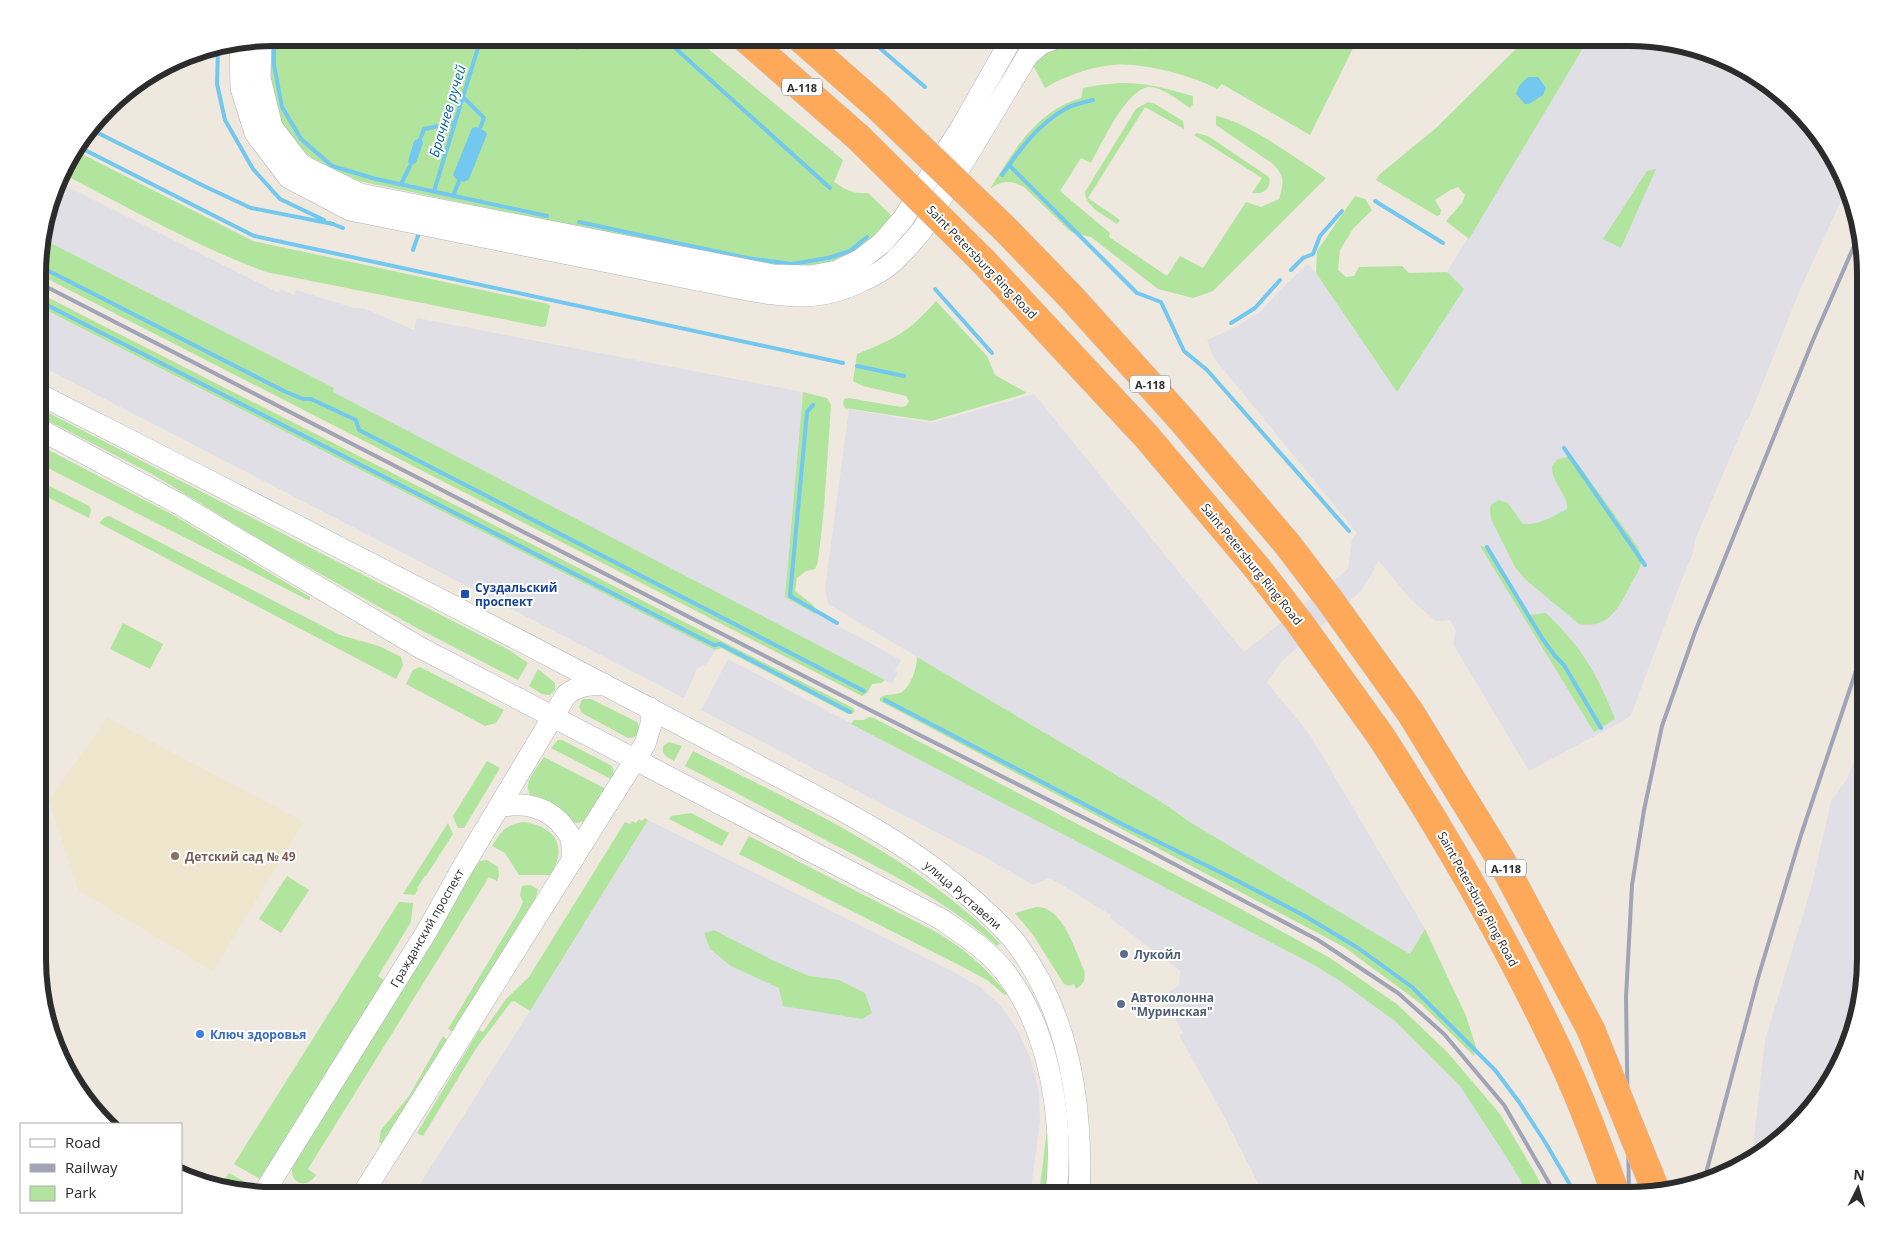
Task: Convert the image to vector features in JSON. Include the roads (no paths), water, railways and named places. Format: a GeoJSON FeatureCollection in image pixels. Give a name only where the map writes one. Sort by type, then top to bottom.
{"type":"FeatureCollection","features":[{"type":"Feature","properties":{"kind":"highway","name":"Saint Petersburg Ring Road"},"geometry":{"type":"LineString","coordinates":[[754,46],[858,137],[984,262],[1147,438],[1258,569],[1299,622],[1380,735],[1424,802],[1487,910],[1556,1045],[1587,1118],[1613,1187]]}},
{"type":"Feature","properties":{"kind":"highway","name":"А-118"},"geometry":{"type":"LineString","coordinates":[[809,46],[878,107],[1005,229],[1071,297],[1180,418],[1288,545],[1329,599],[1410,712],[1501,860],[1590,1030],[1654,1185]]}},
{"type":"Feature","properties":{"kind":"main road"},"geometry":{"type":"LineString","coordinates":[[261,47],[260,78],[272,127],[301,165],[360,194],[773,275],[811,276],[837,271],[860,260],[882,243],[903,219],[962,126],[1007,46]]}},
{"type":"Feature","properties":{"kind":"main road"},"geometry":{"type":"LineString","coordinates":[[240,49],[241,88],[255,134],[289,178],[350,210],[727,286],[800,297],[823,295],[849,288],[876,275],[904,251],[923,229],[1028,55],[1039,46]]}},
{"type":"Feature","properties":{"kind":"main road"},"geometry":{"type":"LineString","coordinates":[[46,397],[650,708],[652,721],[649,735],[636,759],[368,1187]]}},
{"type":"Feature","properties":{"kind":"main road"},"geometry":{"type":"LineString","coordinates":[[46,432],[179,504],[381,625],[941,919],[977,944],[1005,972],[1030,1011],[1040,1039],[1053,1092],[1058,1156],[1056,1187]]}},
{"type":"Feature","properties":{"kind":"main road","name":"Гражданский проспект"},"geometry":{"type":"LineString","coordinates":[[268,1187],[427,931],[461,870],[566,695],[574,688],[585,685],[604,684]]}},
{"type":"Feature","properties":{"kind":"main road","name":"улица Руставели"},"geometry":{"type":"LineString","coordinates":[[650,708],[875,828],[917,854],[988,914],[1015,942],[1036,975],[1053,1011],[1069,1064],[1078,1115],[1079,1187]]}},
{"type":"Feature","properties":{"kind":"main road"},"geometry":{"type":"LineString","coordinates":[[499,807],[513,804],[531,806],[548,812],[561,823],[571,838],[573,860]]}},
{"type":"Feature","properties":{"kind":"water"},"geometry":{"type":"Polygon","coordinates":[[[572,46],[580,46],[577,50],[572,46]]]}},
{"type":"Feature","properties":{"kind":"water"},"geometry":{"type":"Polygon","coordinates":[[[1528,77],[1538,77],[1546,88],[1543,95],[1529,104],[1525,104],[1516,94],[1519,86],[1528,77]]]}},
{"type":"Feature","properties":{"kind":"water"},"geometry":{"type":"Polygon","coordinates":[[[476,127],[487,134],[469,179],[464,182],[456,179],[453,175],[472,128],[476,127]]]}},
{"type":"Feature","properties":{"kind":"water"},"geometry":{"type":"Polygon","coordinates":[[[421,137],[423,143],[416,163],[410,166],[408,161],[414,141],[421,137]]]}},
{"type":"Feature","properties":{"kind":"waterway"},"geometry":{"type":"LineString","coordinates":[[274,46],[274,65],[282,107],[301,139],[332,166],[376,179],[547,216]]}},
{"type":"Feature","properties":{"kind":"waterway","name":"Брачнев ручей"},"geometry":{"type":"LineString","coordinates":[[434,191],[479,46]]}},
{"type":"Feature","properties":{"kind":"waterway"},"geometry":{"type":"LineString","coordinates":[[673,46],[830,188]]}},
{"type":"Feature","properties":{"kind":"waterway"},"geometry":{"type":"LineString","coordinates":[[877,46],[925,87]]}},
{"type":"Feature","properties":{"kind":"waterway"},"geometry":{"type":"LineString","coordinates":[[218,53],[217,84],[225,120],[253,169],[280,199],[324,220]]}},
{"type":"Feature","properties":{"kind":"waterway"},"geometry":{"type":"LineString","coordinates":[[463,97],[484,118],[480,128]]}},
{"type":"Feature","properties":{"kind":"waterway"},"geometry":{"type":"LineString","coordinates":[[1002,175],[1023,146],[1048,121],[1070,107],[1093,100]]}},
{"type":"Feature","properties":{"kind":"waterway"},"geometry":{"type":"LineString","coordinates":[[421,137],[424,129],[454,123]]}},
{"type":"Feature","properties":{"kind":"waterway"},"geometry":{"type":"LineString","coordinates":[[96,132],[251,208],[333,224]]}},
{"type":"Feature","properties":{"kind":"waterway"},"geometry":{"type":"LineString","coordinates":[[84,150],[254,236],[843,363]]}},
{"type":"Feature","properties":{"kind":"waterway"},"geometry":{"type":"LineString","coordinates":[[1009,165],[1137,293],[1161,302],[1184,351],[1207,370],[1349,531]]}},
{"type":"Feature","properties":{"kind":"waterway"},"geometry":{"type":"LineString","coordinates":[[401,184],[410,166]]}},
{"type":"Feature","properties":{"kind":"waterway"},"geometry":{"type":"LineString","coordinates":[[453,196],[459,181]]}},
{"type":"Feature","properties":{"kind":"waterway"},"geometry":{"type":"LineString","coordinates":[[1375,201],[1443,243]]}},
{"type":"Feature","properties":{"kind":"waterway"},"geometry":{"type":"LineString","coordinates":[[1291,270],[1303,258],[1313,254],[1320,236],[1342,211]]}},
{"type":"Feature","properties":{"kind":"waterway"},"geometry":{"type":"LineString","coordinates":[[579,222],[747,258],[792,264],[828,258],[850,251],[867,237]]}},
{"type":"Feature","properties":{"kind":"waterway"},"geometry":{"type":"LineString","coordinates":[[330,223],[343,228]]}},
{"type":"Feature","properties":{"kind":"waterway","name":"Брачнев ручей"},"geometry":{"type":"LineString","coordinates":[[413,250],[419,233]]}},
{"type":"Feature","properties":{"kind":"waterway"},"geometry":{"type":"LineString","coordinates":[[46,270],[284,391],[303,399],[311,399],[356,420],[359,430],[864,691]]}},
{"type":"Feature","properties":{"kind":"waterway"},"geometry":{"type":"LineString","coordinates":[[1231,323],[1255,308],[1280,280]]}},
{"type":"Feature","properties":{"kind":"waterway"},"geometry":{"type":"LineString","coordinates":[[935,289],[992,353]]}},
{"type":"Feature","properties":{"kind":"waterway"},"geometry":{"type":"LineString","coordinates":[[46,305],[714,645],[720,644],[850,712]]}},
{"type":"Feature","properties":{"kind":"waterway"},"geometry":{"type":"LineString","coordinates":[[857,366],[904,376]]}},
{"type":"Feature","properties":{"kind":"waterway"},"geometry":{"type":"LineString","coordinates":[[813,405],[807,412],[790,596],[837,623]]}},
{"type":"Feature","properties":{"kind":"waterway"},"geometry":{"type":"LineString","coordinates":[[1564,448],[1645,565]]}},
{"type":"Feature","properties":{"kind":"waterway"},"geometry":{"type":"LineString","coordinates":[[1487,547],[1542,638],[1564,665],[1601,728]]}},
{"type":"Feature","properties":{"kind":"waterway"},"geometry":{"type":"LineString","coordinates":[[885,700],[1122,824],[1305,916],[1358,948],[1412,987],[1495,1070],[1519,1102],[1571,1187]]}},
{"type":"Feature","properties":{"kind":"railway"},"geometry":{"type":"LineString","coordinates":[[1629,1187],[1626,997],[1632,885],[1644,810],[1662,726],[1695,632],[1813,340],[1855,244]]}},
{"type":"Feature","properties":{"kind":"railway"},"geometry":{"type":"LineString","coordinates":[[46,287],[864,707],[1142,847],[1318,940],[1398,993],[1444,1034],[1504,1105],[1551,1187]]}},
{"type":"Feature","properties":{"kind":"railway"},"geometry":{"type":"LineString","coordinates":[[1706,1173],[1758,978],[1801,835],[1857,668]]}},
{"type":"Feature","properties":{"kind":"place","name":"Суздальский проспект"},"geometry":{"type":"Point","coordinates":[465,594]}},
{"type":"Feature","properties":{"kind":"place","name":"Детский сад № 49"},"geometry":{"type":"Point","coordinates":[175,856]}},
{"type":"Feature","properties":{"kind":"place","name":"Лукойл"},"geometry":{"type":"Point","coordinates":[1124,954]}},
{"type":"Feature","properties":{"kind":"place","name":"Автоколонна \"Муринская\""},"geometry":{"type":"Point","coordinates":[1121,1004]}},
{"type":"Feature","properties":{"kind":"place","name":"Ключ здоровья"},"geometry":{"type":"Point","coordinates":[200,1034]}}]}
